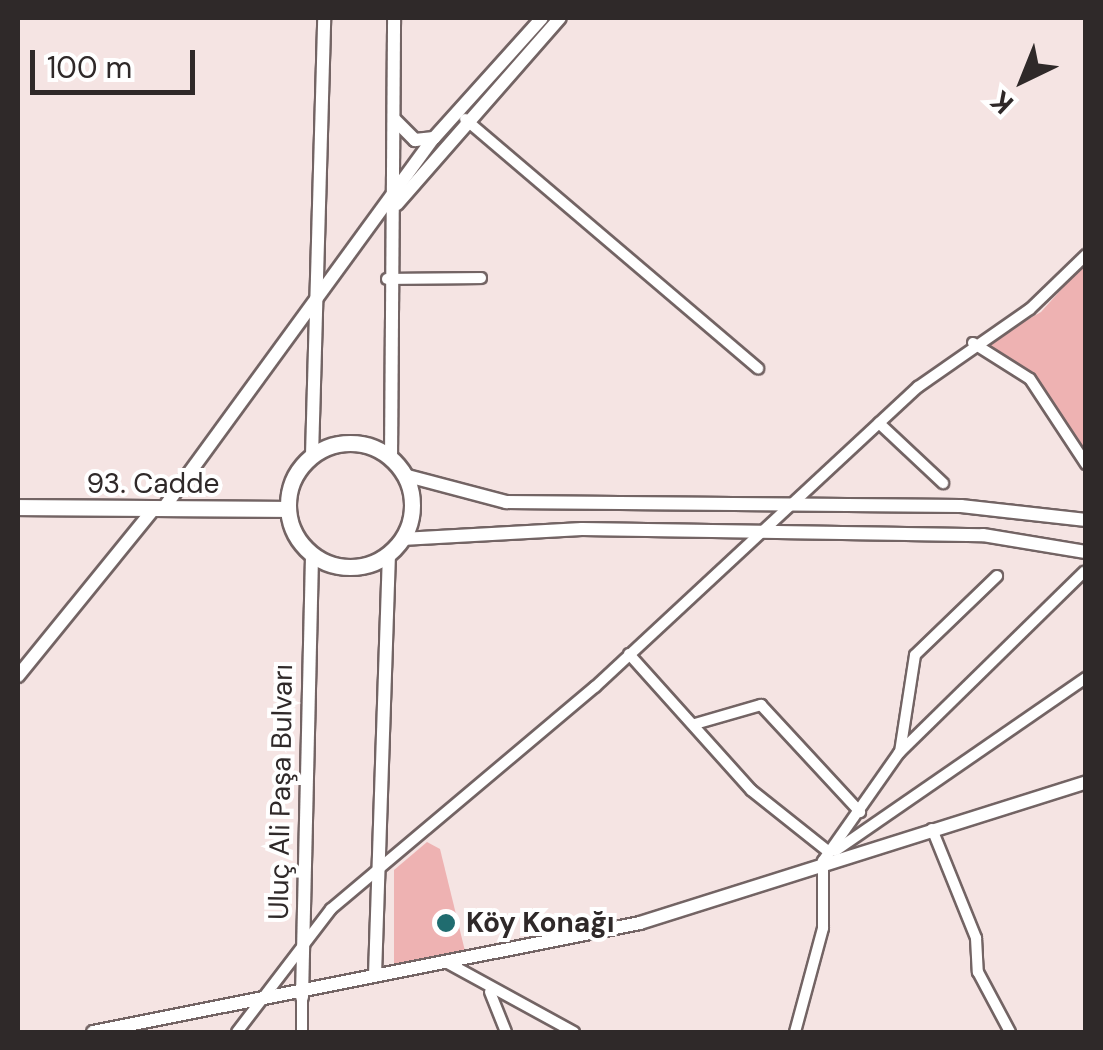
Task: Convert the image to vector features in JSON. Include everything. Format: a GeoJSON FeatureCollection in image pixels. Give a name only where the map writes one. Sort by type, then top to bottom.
{"type":"FeatureCollection","features":[{"type":"Feature","properties":{"kind":"main road"},"geometry":{"type":"LineString","coordinates":[[288,510],[293,480],[312,456],[358,444],[391,459],[404,475],[412,503],[402,539],[388,553],[351,567],[312,554]]}},
{"type":"Feature","properties":{"kind":"main road","name":"93. Cadde"},"geometry":{"type":"LineString","coordinates":[[18,507],[288,510]]}},
{"type":"Feature","properties":{"kind":"main road","name":"Uluç Ali Paşa Bulvarı"},"geometry":{"type":"LineString","coordinates":[[288,510],[312,554]]}},
{"type":"Feature","properties":{"kind":"street"},"geometry":{"type":"LineString","coordinates":[[312,456],[324,18]]}},
{"type":"Feature","properties":{"kind":"street"},"geometry":{"type":"LineString","coordinates":[[391,459],[387,279],[394,193],[394,18]]}},
{"type":"Feature","properties":{"kind":"street"},"geometry":{"type":"LineString","coordinates":[[389,220],[542,18]]}},
{"type":"Feature","properties":{"kind":"street"},"geometry":{"type":"LineString","coordinates":[[18,676],[157,510],[434,138],[463,118],[560,18]]}},
{"type":"Feature","properties":{"kind":"street"},"geometry":{"type":"LineString","coordinates":[[392,116],[406,136],[434,138]]}},
{"type":"Feature","properties":{"kind":"street"},"geometry":{"type":"LineString","coordinates":[[463,118],[758,368]]}},
{"type":"Feature","properties":{"kind":"street"},"geometry":{"type":"LineString","coordinates":[[236,1032],[303,941],[376,871],[629,654],[880,422],[973,343],[1030,309],[1086,256]]}},
{"type":"Feature","properties":{"kind":"street"},"geometry":{"type":"LineString","coordinates":[[387,279],[481,278]]}},
{"type":"Feature","properties":{"kind":"street"},"geometry":{"type":"LineString","coordinates":[[973,343],[1030,379],[1086,464]]}},
{"type":"Feature","properties":{"kind":"street"},"geometry":{"type":"LineString","coordinates":[[880,422],[942,483]]}},
{"type":"Feature","properties":{"kind":"street"},"geometry":{"type":"LineString","coordinates":[[404,475],[506,502],[961,506],[1086,520]]}},
{"type":"Feature","properties":{"kind":"street"},"geometry":{"type":"LineString","coordinates":[[402,539],[466,530],[983,535],[1085,552],[1085,576],[900,753],[826,856],[823,928],[795,1032]]}},
{"type":"Feature","properties":{"kind":"street"},"geometry":{"type":"LineString","coordinates":[[375,975],[388,553]]}},
{"type":"Feature","properties":{"kind":"street","name":"Uluç Ali Paşa Bulvarı"},"geometry":{"type":"LineString","coordinates":[[302,1032],[312,554]]}},
{"type":"Feature","properties":{"kind":"street"},"geometry":{"type":"LineString","coordinates":[[900,753],[916,655],[997,576]]}},
{"type":"Feature","properties":{"kind":"street"},"geometry":{"type":"LineString","coordinates":[[629,654],[750,790],[826,856]]}},
{"type":"Feature","properties":{"kind":"street"},"geometry":{"type":"LineString","coordinates":[[826,856],[1086,678]]}},
{"type":"Feature","properties":{"kind":"street"},"geometry":{"type":"LineString","coordinates":[[695,724],[761,705],[860,812]]}},
{"type":"Feature","properties":{"kind":"street"},"geometry":{"type":"LineString","coordinates":[[93,1032],[263,996],[302,997],[375,975],[640,923],[826,856],[1086,782]]}},
{"type":"Feature","properties":{"kind":"street"},"geometry":{"type":"LineString","coordinates":[[932,828],[976,938],[978,972],[1010,1032]]}},
{"type":"Feature","properties":{"kind":"street"},"geometry":{"type":"LineString","coordinates":[[446,962],[490,991],[574,1032]]}},
{"type":"Feature","properties":{"kind":"street"},"geometry":{"type":"LineString","coordinates":[[490,991],[506,1032]]}},
{"type":"Feature","properties":{"kind":"shaded area"},"geometry":{"type":"Polygon","coordinates":[[[1085,263],[1085,453],[1027,373],[987,343],[1041,312],[1085,263]]]}},
{"type":"Feature","properties":{"kind":"shaded area"},"geometry":{"type":"Polygon","coordinates":[[[427,842],[440,849],[465,951],[394,964],[394,870],[427,842]]]}},
{"type":"Feature","properties":{"kind":"place","name":"Köy Konağı"},"geometry":{"type":"Point","coordinates":[446,923]}}]}
